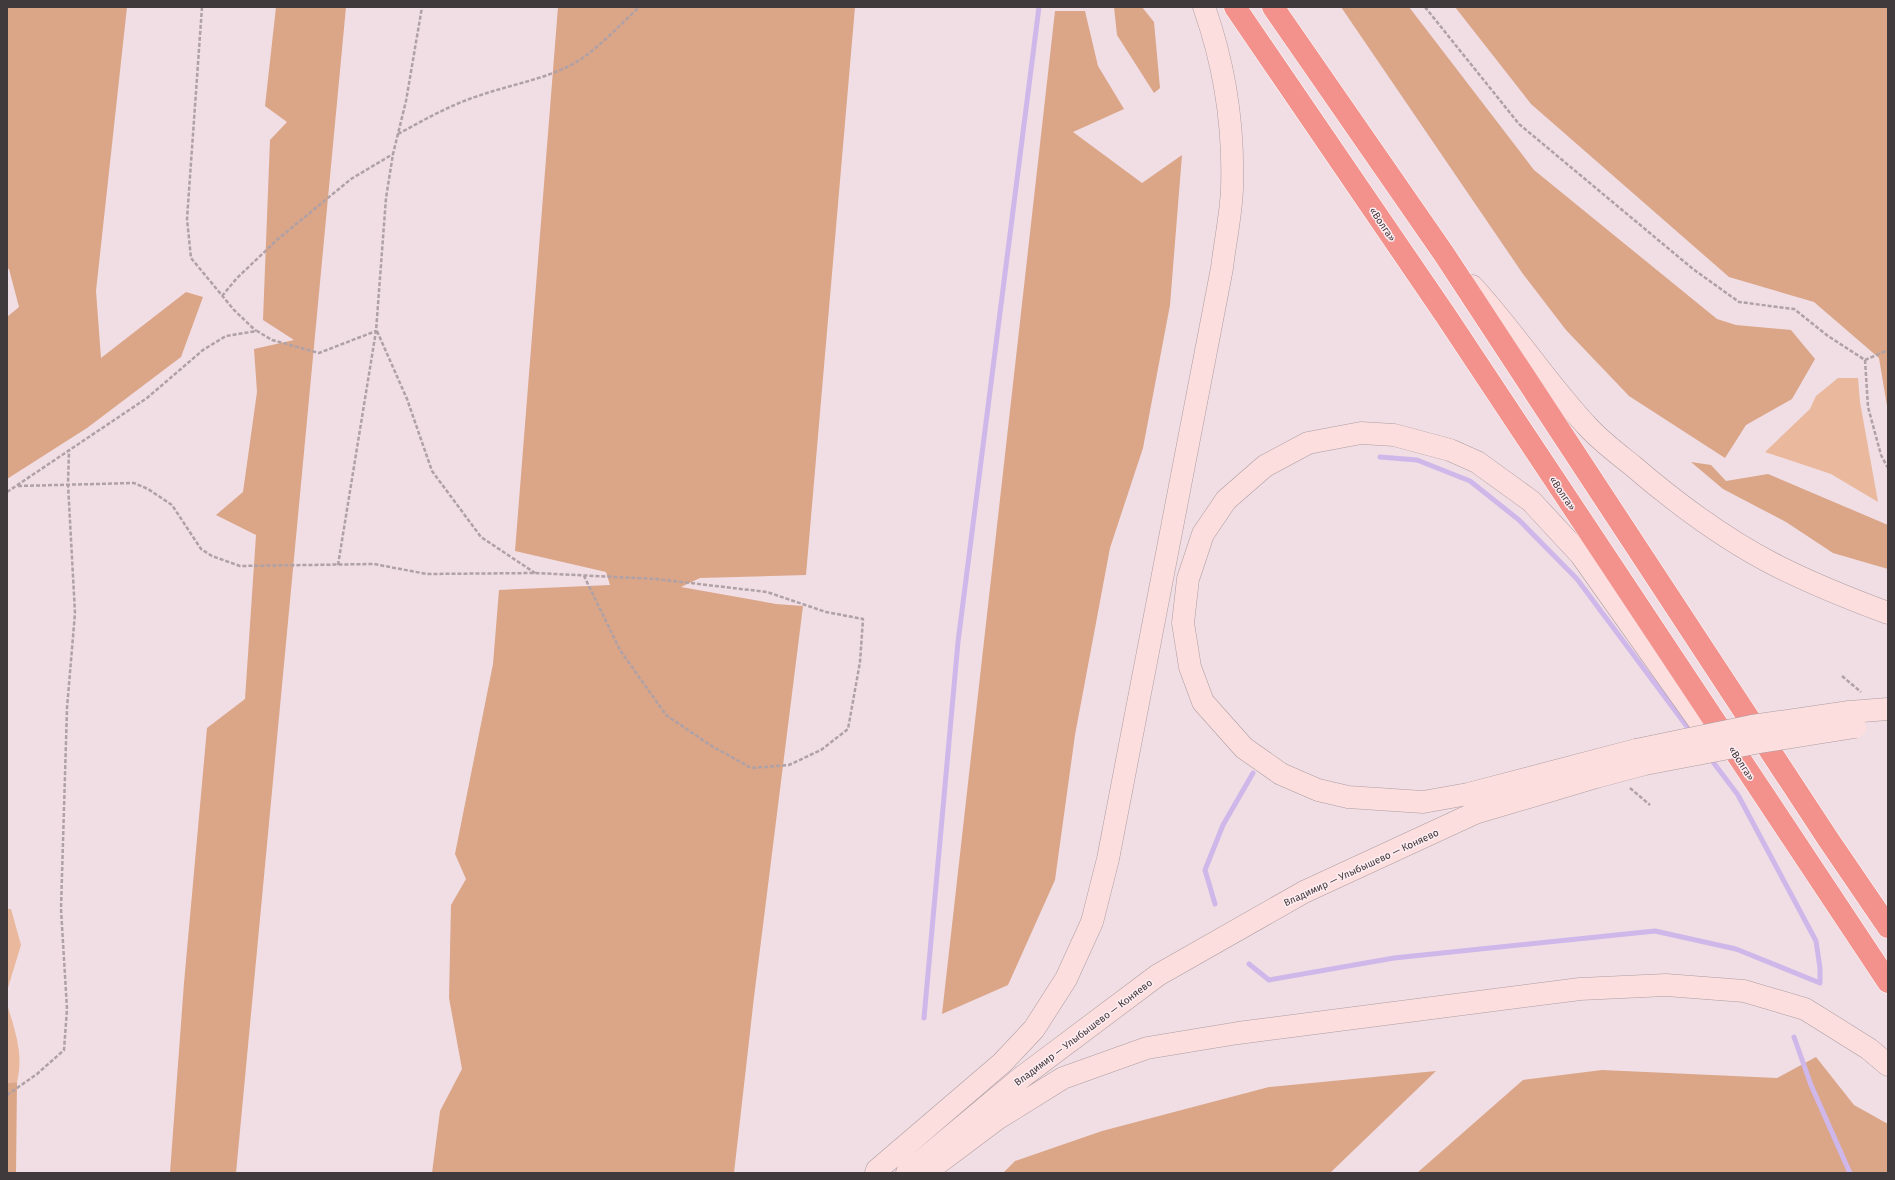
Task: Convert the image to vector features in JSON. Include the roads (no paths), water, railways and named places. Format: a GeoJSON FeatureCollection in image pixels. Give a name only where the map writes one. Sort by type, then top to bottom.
{"type":"FeatureCollection","features":[{"type":"Feature","properties":{"kind":"highway","name":"«Волга»"},"geometry":{"type":"LineString","coordinates":[[1235,7],[1446,316],[1888,982]]}},
{"type":"Feature","properties":{"kind":"highway"},"geometry":{"type":"LineString","coordinates":[[1273,7],[1444,254],[1888,927]]}},
{"type":"Feature","properties":{"kind":"main road"},"geometry":{"type":"LineString","coordinates":[[876,1173],[877,1170],[1002,1063],[1034,1029],[1066,979],[1092,922],[1108,859],[1222,268],[1231,198],[1231,136],[1226,91],[1212,31],[1204,7]]}},
{"type":"Feature","properties":{"kind":"main road"},"geometry":{"type":"LineString","coordinates":[[1444,254],[1500,316],[1566,403],[1591,430],[1651,482],[1712,527],[1776,566],[1849,599],[1888,613]]}},
{"type":"Feature","properties":{"kind":"main road"},"geometry":{"type":"LineString","coordinates":[[1640,757],[1468,794],[1423,802],[1348,797],[1318,790],[1281,774],[1244,748],[1204,702],[1190,667],[1183,623],[1188,579],[1203,534],[1226,500],[1265,466],[1308,443],[1361,433],[1394,435],[1450,450],[1477,462],[1530,501],[1581,555],[1703,727],[1737,755]]}},
{"type":"Feature","properties":{"kind":"main road"},"geometry":{"type":"LineString","coordinates":[[1852,719],[1888,709]]}},
{"type":"Feature","properties":{"kind":"main road","name":"Владимир — Улыбышево — Коняево"},"geometry":{"type":"LineString","coordinates":[[907,1173],[1022,1077],[1158,975],[1304,892],[1475,813],[1596,777],[1640,757],[1760,742],[1852,719],[1888,724]]}},
{"type":"Feature","properties":{"kind":"main road"},"geometry":{"type":"LineString","coordinates":[[925,1173],[997,1119],[1063,1078],[1147,1048],[1238,1033],[1580,989],[1666,985],[1744,991],[1805,1009],[1869,1049],[1888,1065]]}},
{"type":"Feature","properties":{"kind":"waterway"},"geometry":{"type":"LineString","coordinates":[[924,1018],[958,642],[1039,7]]}},
{"type":"Feature","properties":{"kind":"waterway"},"geometry":{"type":"LineString","coordinates":[[1380,457],[1417,460],[1470,481],[1519,520],[1577,579],[1691,732]]}},
{"type":"Feature","properties":{"kind":"waterway"},"geometry":{"type":"LineString","coordinates":[[1249,964],[1269,980],[1394,958],[1655,931],[1736,949],[1820,983],[1820,968],[1816,941],[1738,795],[1710,758]]}},
{"type":"Feature","properties":{"kind":"waterway"},"geometry":{"type":"LineString","coordinates":[[1215,904],[1205,870],[1223,825],[1253,773]]}},
{"type":"Feature","properties":{"kind":"waterway"},"geometry":{"type":"LineString","coordinates":[[1794,1037],[1811,1085],[1850,1173]]}}]}
